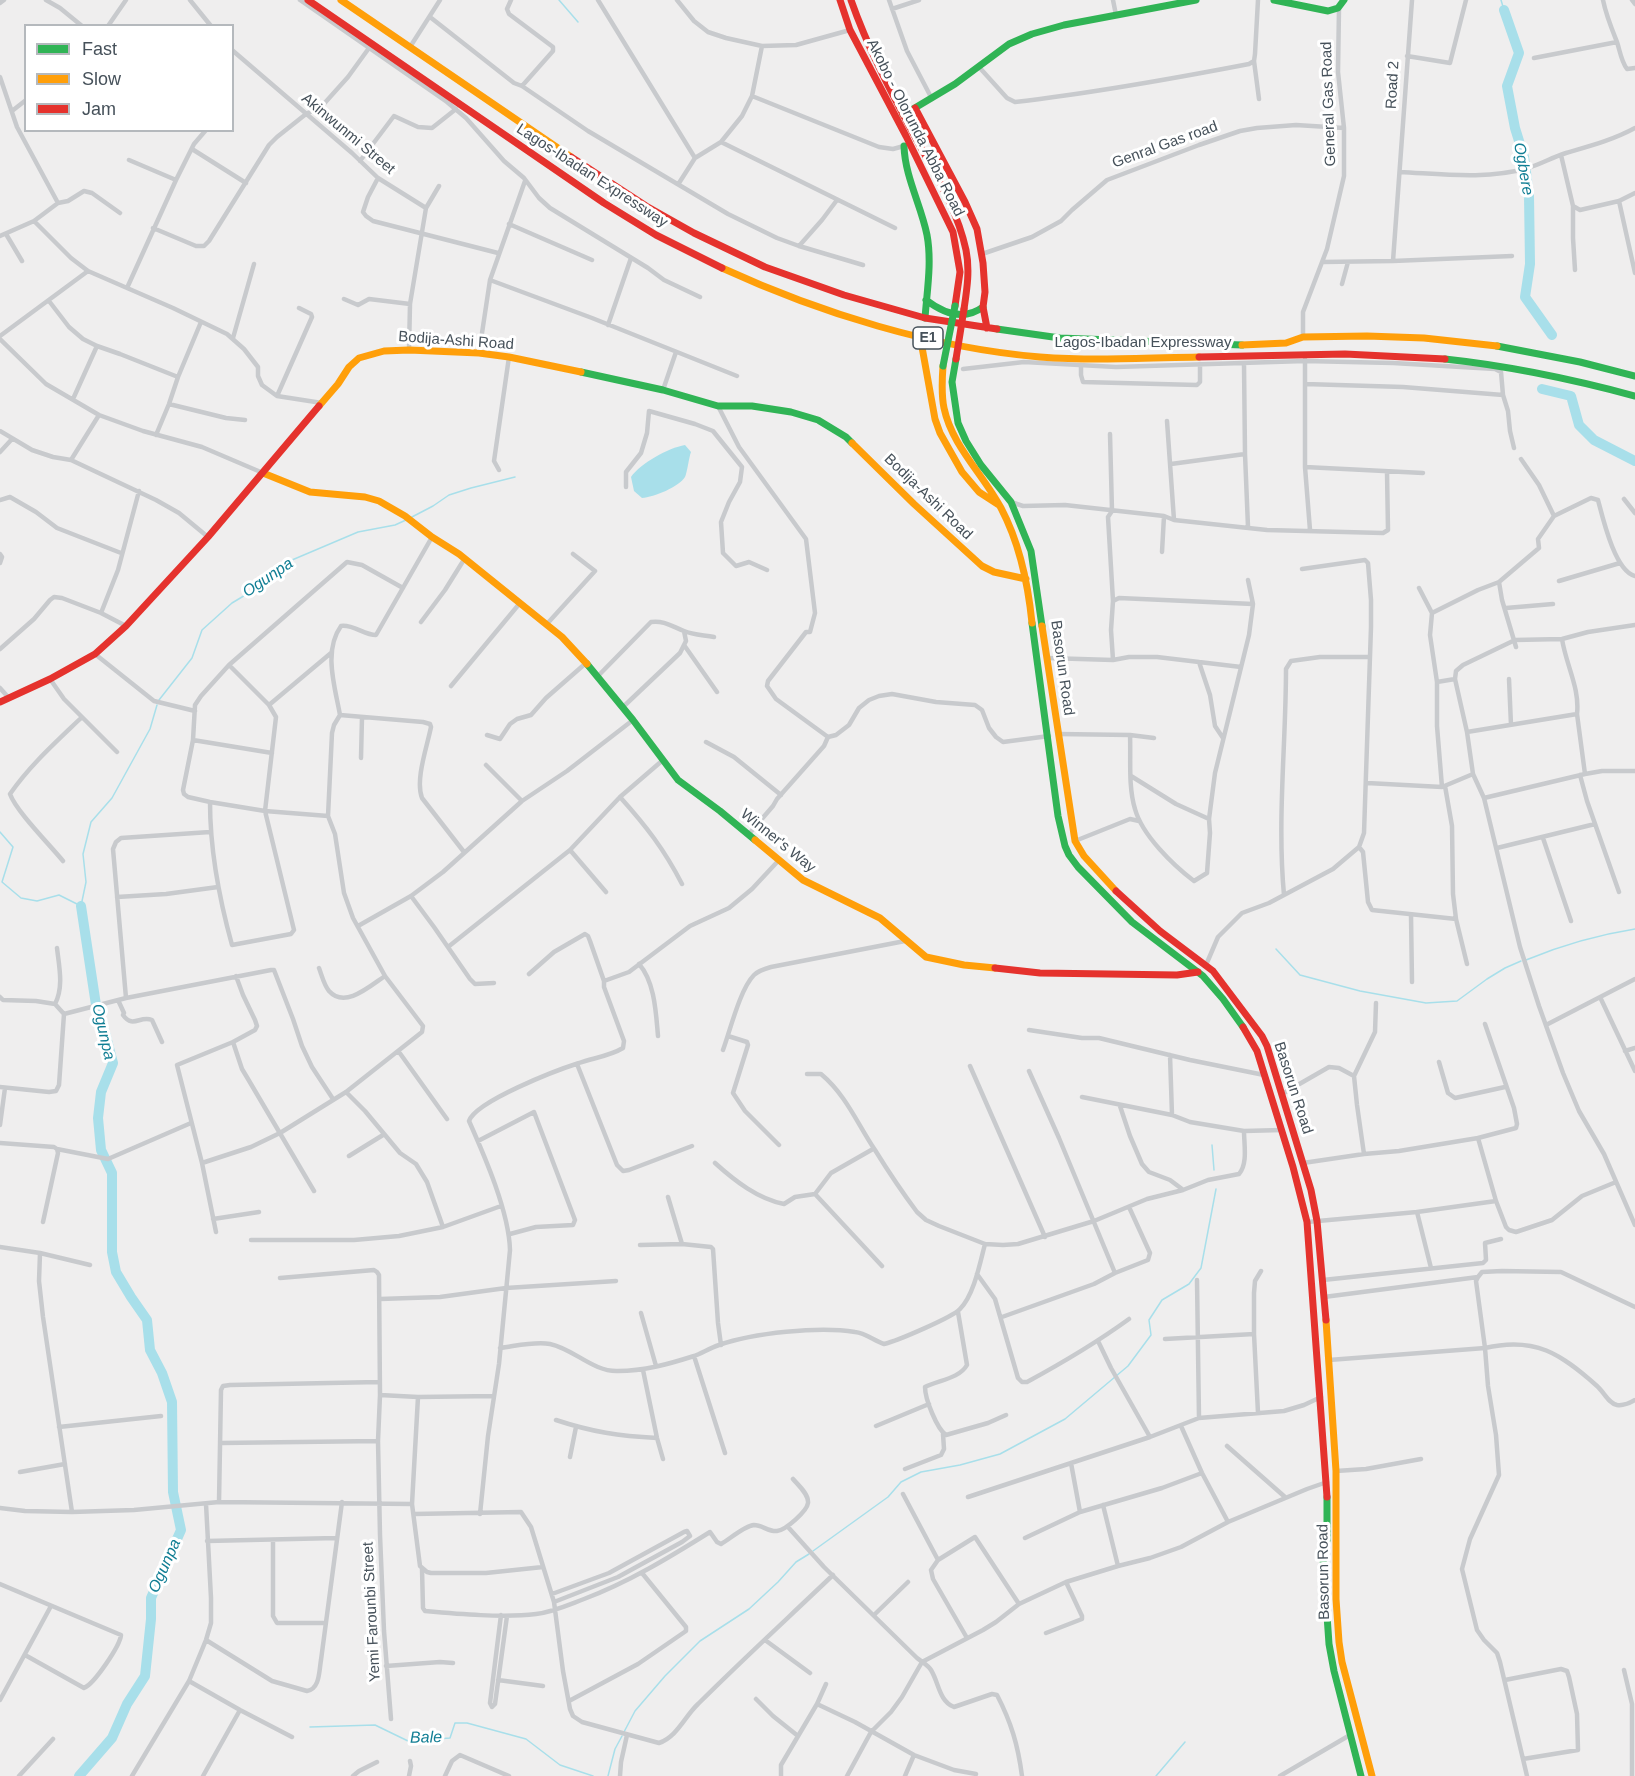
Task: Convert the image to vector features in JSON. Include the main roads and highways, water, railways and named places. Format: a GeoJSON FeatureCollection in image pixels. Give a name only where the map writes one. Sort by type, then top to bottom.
{"type":"FeatureCollection","features":[{"type":"Feature","properties":{"kind":"main road","name":"Lagos-Ibadan Expressway"},"geometry":{"type":"LineString","coordinates":[[308,0],[562,176],[623,215],[682,249],[749,281],[860,321],[920,336],[1026,356],[1089,360],[1428,357],[1525,369],[1635,396]]}},
{"type":"Feature","properties":{"kind":"main road","name":"Lagos-Ibadan Expressway"},"geometry":{"type":"LineString","coordinates":[[341,0],[623,192],[694,233],[765,267],[844,295],[925,318],[1086,340],[1230,346],[1286,343],[1303,337],[1376,336],[1476,343],[1581,362],[1635,376]]}},
{"type":"Feature","properties":{"kind":"main road","name":"Akobo - Olorunda Abba Road"},"geometry":{"type":"LineString","coordinates":[[840,0],[850,30],[953,232],[960,272],[943,366]]}},
{"type":"Feature","properties":{"kind":"main road","name":"Akobo - Olorunda Abba Road"},"geometry":{"type":"LineString","coordinates":[[851,0],[860,25],[903,115],[939,182],[959,226],[966,250],[969,277],[964,309]]}},
{"type":"Feature","properties":{"kind":"main road"},"geometry":{"type":"LineString","coordinates":[[903,115],[932,99],[1009,44],[1032,34],[1065,25],[1196,0]]}},
{"type":"Feature","properties":{"kind":"main road"},"geometry":{"type":"LineString","coordinates":[[1274,0],[1328,10],[1339,8],[1344,0]]}},
{"type":"Feature","properties":{"kind":"main road"},"geometry":{"type":"LineString","coordinates":[[915,108],[977,229],[982,254],[985,292],[982,307],[987,328]]}},
{"type":"Feature","properties":{"kind":"main road"},"geometry":{"type":"LineString","coordinates":[[904,146],[910,180],[925,223],[928,241],[925,318]]}},
{"type":"Feature","properties":{"kind":"main road"},"geometry":{"type":"LineString","coordinates":[[926,300],[946,313],[972,315],[982,307]]}},
{"type":"Feature","properties":{"kind":"main road","name":"Basorun Road"},"geometry":{"type":"LineString","coordinates":[[964,309],[952,382],[958,423],[981,465],[1011,502],[1031,551],[1075,841],[1084,856],[1129,904],[1160,931],[1206,965],[1221,980],[1262,1036],[1303,1163],[1317,1221],[1323,1280],[1336,1472],[1336,1599],[1339,1642],[1342,1662],[1372,1776]]}},
{"type":"Feature","properties":{"kind":"main road"},"geometry":{"type":"LineString","coordinates":[[920,336],[935,419],[940,433],[962,472],[979,492],[999,505]]}},
{"type":"Feature","properties":{"kind":"main road","name":"Bodija-Ashi Road"},"geometry":{"type":"LineString","coordinates":[[0,702],[50,679],[95,654],[126,626],[208,537],[338,384],[349,367],[359,358],[384,351],[479,353],[508,357],[663,390],[718,406],[752,406],[818,420],[855,445],[974,560],[994,572],[1026,579]]}},
{"type":"Feature","properties":{"kind":"main road","name":"Basorun Road"},"geometry":{"type":"LineString","coordinates":[[943,366],[942,405],[948,424],[962,453],[999,505],[1020,555],[1026,579],[1060,815],[1070,855],[1090,880],[1121,911],[1213,986],[1252,1041],[1282,1130],[1307,1222],[1327,1482],[1327,1540],[1323,1558],[1329,1644],[1361,1776]]}},
{"type":"Feature","properties":{"kind":"main road","name":"Winner's Way"},"geometry":{"type":"LineString","coordinates":[[263,473],[310,492],[365,497],[379,501],[405,516],[465,558],[562,637],[586,663],[685,786],[720,811],[810,884],[880,918],[921,954],[939,961],[1013,971],[1118,975],[1177,975],[1198,972]]}},
{"type":"Feature","properties":{"kind":"main road"},"geometry":{"type":"LineString","coordinates":[[1060,815],[1070,813]]}},
{"type":"Feature","properties":{"kind":"water"},"geometry":{"type":"Polygon","coordinates":[[[685,445],[691,452],[686,475],[682,481],[666,491],[647,497],[642,498],[634,491],[631,477],[635,472],[663,453],[685,445]]]}},
{"type":"Feature","properties":{"kind":"waterway"},"geometry":{"type":"LineString","coordinates":[[559,0],[578,22]]}},
{"type":"Feature","properties":{"kind":"waterway","name":"Ogbere"},"geometry":{"type":"LineString","coordinates":[[1501,0],[1504,10]]}},
{"type":"Feature","properties":{"kind":"waterway","name":"Ogbere"},"geometry":{"type":"LineString","coordinates":[[1504,10],[1519,53],[1507,86],[1515,128],[1524,157],[1529,196],[1530,264],[1525,297],[1552,335]]}},
{"type":"Feature","properties":{"kind":"waterway","name":"Ogbere"},"geometry":{"type":"LineString","coordinates":[[1542,389],[1571,396],[1579,425],[1594,440],[1635,461]]}},
{"type":"Feature","properties":{"kind":"waterway","name":"Ogunpa"},"geometry":{"type":"LineString","coordinates":[[410,518],[449,495],[515,477]]}},
{"type":"Feature","properties":{"kind":"waterway","name":"Ogunpa"},"geometry":{"type":"LineString","coordinates":[[159,700],[192,658],[202,630],[232,603],[262,585],[292,560],[358,532],[395,525],[406,520]]}},
{"type":"Feature","properties":{"kind":"waterway","name":"Ogunpa"},"geometry":{"type":"LineString","coordinates":[[0,832],[13,847],[2,882],[21,898],[37,901],[59,895],[81,906],[86,882],[83,854],[91,822],[112,798],[150,729],[157,705]]}},
{"type":"Feature","properties":{"kind":"waterway","name":"Ogunpa"},"geometry":{"type":"LineString","coordinates":[[79,1776],[112,1738],[127,1704],[145,1676],[151,1598],[181,1530],[173,1492],[172,1402],[162,1373],[150,1350],[147,1320],[116,1272],[112,1252],[112,1173],[101,1150],[98,1118],[101,1092],[113,1063],[96,1005],[81,906]]}},
{"type":"Feature","properties":{"kind":"waterway"},"geometry":{"type":"LineString","coordinates":[[1526,960],[1580,941],[1635,929]]}},
{"type":"Feature","properties":{"kind":"waterway"},"geometry":{"type":"LineString","coordinates":[[1276,949],[1300,975],[1360,991],[1426,1003],[1457,1001],[1487,979],[1521,961]]}},
{"type":"Feature","properties":{"kind":"waterway"},"geometry":{"type":"LineString","coordinates":[[1212,1145],[1214,1170]]}},
{"type":"Feature","properties":{"kind":"waterway"},"geometry":{"type":"LineString","coordinates":[[813,1551],[888,1497],[901,1482],[921,1472],[960,1465],[1000,1454],[1065,1419],[1128,1366],[1151,1335],[1149,1320],[1162,1300],[1189,1284],[1201,1268],[1216,1189]]}},
{"type":"Feature","properties":{"kind":"waterway"},"geometry":{"type":"LineString","coordinates":[[624,1732],[635,1711],[665,1676],[700,1641],[749,1609],[796,1562],[809,1554]]}},
{"type":"Feature","properties":{"kind":"waterway","name":"Bale"},"geometry":{"type":"LineString","coordinates":[[310,1727],[375,1725],[408,1741],[450,1738],[455,1723],[467,1723],[526,1739],[560,1765],[593,1776]]}},
{"type":"Feature","properties":{"kind":"waterway"},"geometry":{"type":"LineString","coordinates":[[608,1776],[615,1749],[622,1736]]}},
{"type":"Feature","properties":{"kind":"waterway"},"geometry":{"type":"LineString","coordinates":[[1156,1776],[1185,1742]]}}]}
